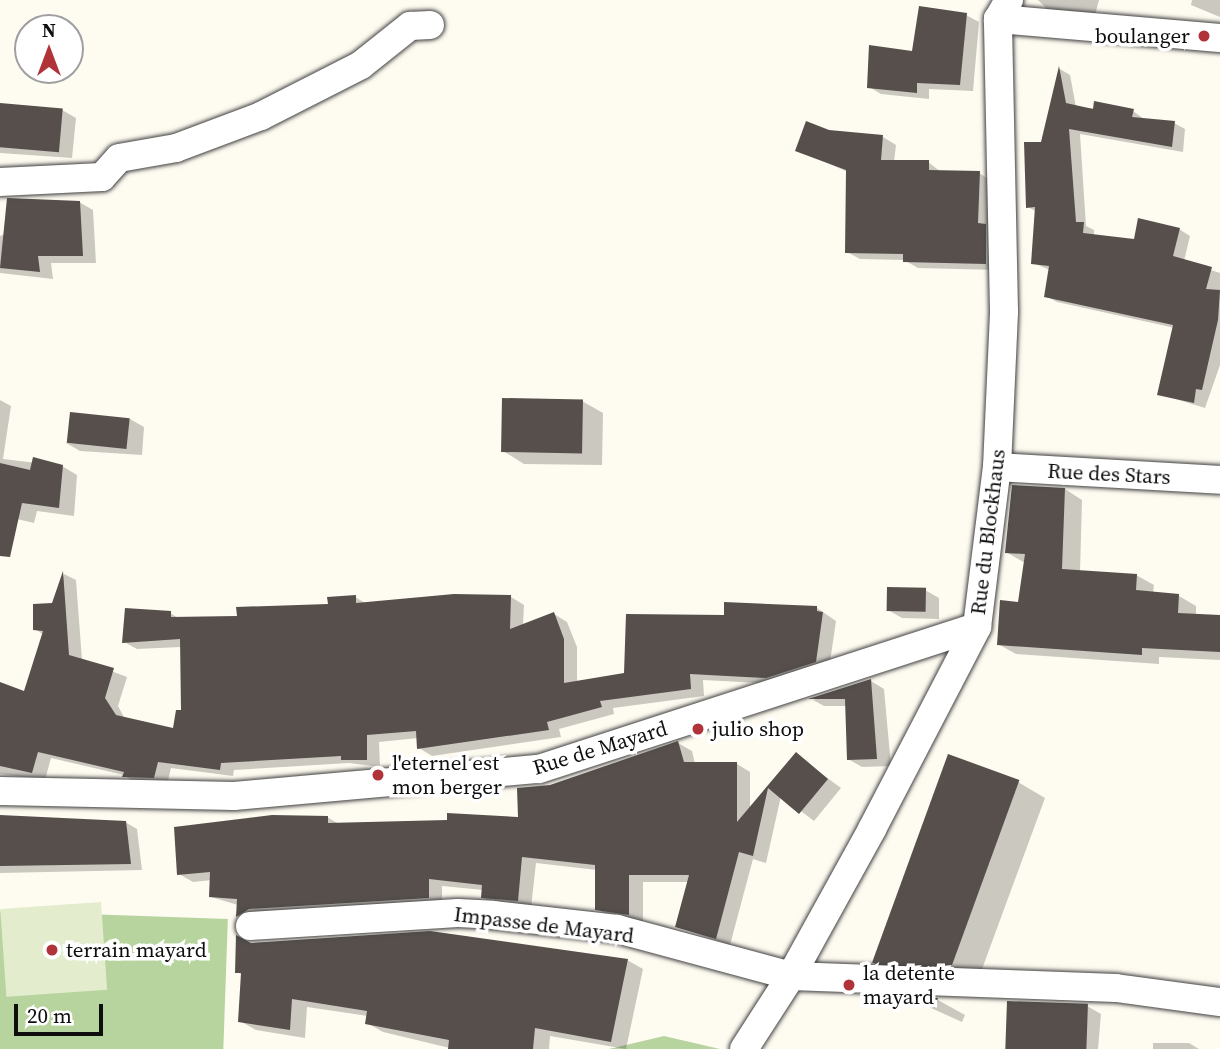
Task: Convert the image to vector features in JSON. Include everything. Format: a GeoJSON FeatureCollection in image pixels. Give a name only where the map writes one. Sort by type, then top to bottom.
{"type":"FeatureCollection","features":[{"type":"Feature","properties":{"kind":"street"},"geometry":{"type":"LineString","coordinates":[[1004,10],[1220,38]]}},
{"type":"Feature","properties":{"kind":"street","name":"Rue du Blockhaus"},"geometry":{"type":"LineString","coordinates":[[744,1049],[791,976],[976,627],[998,467],[1004,311],[1004,10]]}},
{"type":"Feature","properties":{"kind":"street"},"geometry":{"type":"LineString","coordinates":[[0,181],[102,177],[119,158],[176,148],[261,117],[361,65],[410,26],[430,25]]}},
{"type":"Feature","properties":{"kind":"street","name":"Rue des Stars"},"geometry":{"type":"LineString","coordinates":[[998,467],[1220,480]]}},
{"type":"Feature","properties":{"kind":"street","name":"Rue de Mayard"},"geometry":{"type":"LineString","coordinates":[[0,791],[234,796],[539,769],[976,627]]}},
{"type":"Feature","properties":{"kind":"street","name":"Impasse de Mayard"},"geometry":{"type":"LineString","coordinates":[[250,926],[458,913],[493,915],[617,929],[791,976],[1116,988],[1220,1002]]}},
{"type":"Feature","properties":{"kind":"green space","name":"terrain mayard"},"geometry":{"type":"Polygon","coordinates":[[[101,902],[107,990],[6,997],[0,909],[101,902]]]}},
{"type":"Feature","properties":{"kind":"green space"},"geometry":{"type":"Polygon","coordinates":[[[0,911],[228,919],[223,1049],[0,1049],[0,911]]]}},
{"type":"Feature","properties":{"kind":"green space"},"geometry":{"type":"Polygon","coordinates":[[[664,1036],[720,1049],[609,1049],[664,1036]]]}},
{"type":"Feature","properties":{"kind":"building"},"geometry":{"type":"Polygon","coordinates":[[[919,6],[967,13],[960,85],[917,83],[917,93],[867,88],[869,45],[912,51],[919,6]]]}},
{"type":"Feature","properties":{"kind":"building"},"geometry":{"type":"Polygon","coordinates":[[[1059,66],[1066,103],[1093,109],[1094,101],[1134,109],[1132,117],[1175,121],[1172,147],[1069,129],[1076,222],[1084,222],[1083,233],[1134,239],[1138,218],[1180,228],[1173,256],[1212,267],[1206,289],[1220,290],[1218,320],[1202,390],[1196,389],[1194,403],[1157,395],[1173,325],[1044,297],[1049,266],[1031,264],[1035,207],[1026,208],[1024,142],[1041,142],[1059,66]]]}},
{"type":"Feature","properties":{"kind":"building"},"geometry":{"type":"Polygon","coordinates":[[[0,103],[63,108],[59,152],[0,147],[0,103]]]}},
{"type":"Feature","properties":{"kind":"building"},"geometry":{"type":"Polygon","coordinates":[[[806,121],[829,130],[883,135],[881,160],[929,160],[929,170],[980,171],[978,223],[986,224],[986,264],[903,262],[903,254],[845,253],[846,170],[795,151],[806,121]]]}},
{"type":"Feature","properties":{"kind":"building"},"geometry":{"type":"Polygon","coordinates":[[[7,198],[80,201],[83,256],[38,256],[40,272],[0,268],[7,198]]]}},
{"type":"Feature","properties":{"kind":"building"},"geometry":{"type":"Polygon","coordinates":[[[502,398],[583,399],[582,453],[501,452],[502,398]]]}},
{"type":"Feature","properties":{"kind":"building"},"geometry":{"type":"Polygon","coordinates":[[[70,412],[130,418],[126,449],[67,443],[70,412]]]}},
{"type":"Feature","properties":{"kind":"building"},"geometry":{"type":"Polygon","coordinates":[[[33,457],[63,465],[59,508],[22,503],[10,557],[0,556],[0,463],[30,470],[33,457]]]}},
{"type":"Feature","properties":{"kind":"building"},"geometry":{"type":"Polygon","coordinates":[[[1012,485],[1065,488],[1062,569],[1137,574],[1136,590],[1179,594],[1178,613],[1220,615],[1220,652],[1142,648],[1142,655],[997,645],[1000,600],[1018,602],[1025,554],[1005,553],[1012,485]]]}},
{"type":"Feature","properties":{"kind":"building"},"geometry":{"type":"Polygon","coordinates":[[[63,571],[69,655],[114,668],[105,698],[116,715],[173,728],[176,710],[181,710],[180,639],[122,643],[125,608],[171,611],[171,617],[237,616],[236,607],[328,604],[327,597],[356,595],[356,603],[454,594],[511,595],[510,629],[554,612],[564,639],[564,683],[624,673],[626,614],[724,615],[724,602],[817,606],[817,611],[823,612],[816,662],[766,678],[690,674],[691,689],[600,701],[602,707],[547,722],[549,730],[417,749],[416,731],[367,735],[367,760],[341,760],[341,756],[221,763],[220,770],[158,762],[154,778],[122,777],[124,772],[38,752],[32,773],[0,766],[0,682],[24,691],[43,631],[33,630],[33,604],[52,603],[63,571]]]}},
{"type":"Feature","properties":{"kind":"building"},"geometry":{"type":"Polygon","coordinates":[[[887,587],[926,588],[926,612],[887,611],[887,587]]]}},
{"type":"Feature","properties":{"kind":"building"},"geometry":{"type":"Polygon","coordinates":[[[871,679],[877,759],[847,760],[845,699],[808,699],[871,679]]]}},
{"type":"Feature","properties":{"kind":"building"},"geometry":{"type":"Polygon","coordinates":[[[678,741],[684,762],[737,762],[737,822],[796,752],[828,779],[799,814],[768,788],[753,856],[739,852],[716,939],[675,927],[689,875],[629,875],[629,915],[595,910],[595,865],[522,857],[518,901],[481,898],[482,885],[429,879],[429,898],[249,909],[236,917],[237,899],[209,897],[210,872],[177,875],[174,827],[272,815],[328,816],[328,823],[447,820],[447,813],[518,817],[517,788],[550,785],[678,741]]]}},
{"type":"Feature","properties":{"kind":"building"},"geometry":{"type":"Polygon","coordinates":[[[948,754],[1019,780],[943,989],[872,963],[948,754]]]}},
{"type":"Feature","properties":{"kind":"building"},"geometry":{"type":"Polygon","coordinates":[[[0,815],[126,821],[131,864],[0,866],[0,815]]]}},
{"type":"Feature","properties":{"kind":"building"},"geometry":{"type":"Polygon","coordinates":[[[430,931],[628,959],[611,1042],[535,1028],[533,1049],[448,1049],[449,1040],[365,1024],[367,1011],[292,999],[290,1030],[238,1022],[241,973],[235,973],[236,935],[251,943],[430,931]]]}},
{"type":"Feature","properties":{"kind":"building"},"geometry":{"type":"Polygon","coordinates":[[[904,997],[938,998],[935,1008],[904,997]]]}},
{"type":"Feature","properties":{"kind":"building"},"geometry":{"type":"Polygon","coordinates":[[[1007,1001],[1088,1004],[1086,1049],[1005,1049],[1007,1001]]]}},
{"type":"Feature","properties":{"kind":"place","name":"boulanger"},"geometry":{"type":"Point","coordinates":[1204,36]}},
{"type":"Feature","properties":{"kind":"place","name":"julio shop"},"geometry":{"type":"Point","coordinates":[698,729]}},
{"type":"Feature","properties":{"kind":"place","name":"l'eternel est mon berger"},"geometry":{"type":"Point","coordinates":[378,775]}},
{"type":"Feature","properties":{"kind":"place","name":"terrain mayard"},"geometry":{"type":"Point","coordinates":[52,950]}},
{"type":"Feature","properties":{"kind":"place","name":"la detente mayard"},"geometry":{"type":"Point","coordinates":[849,985]}}]}
